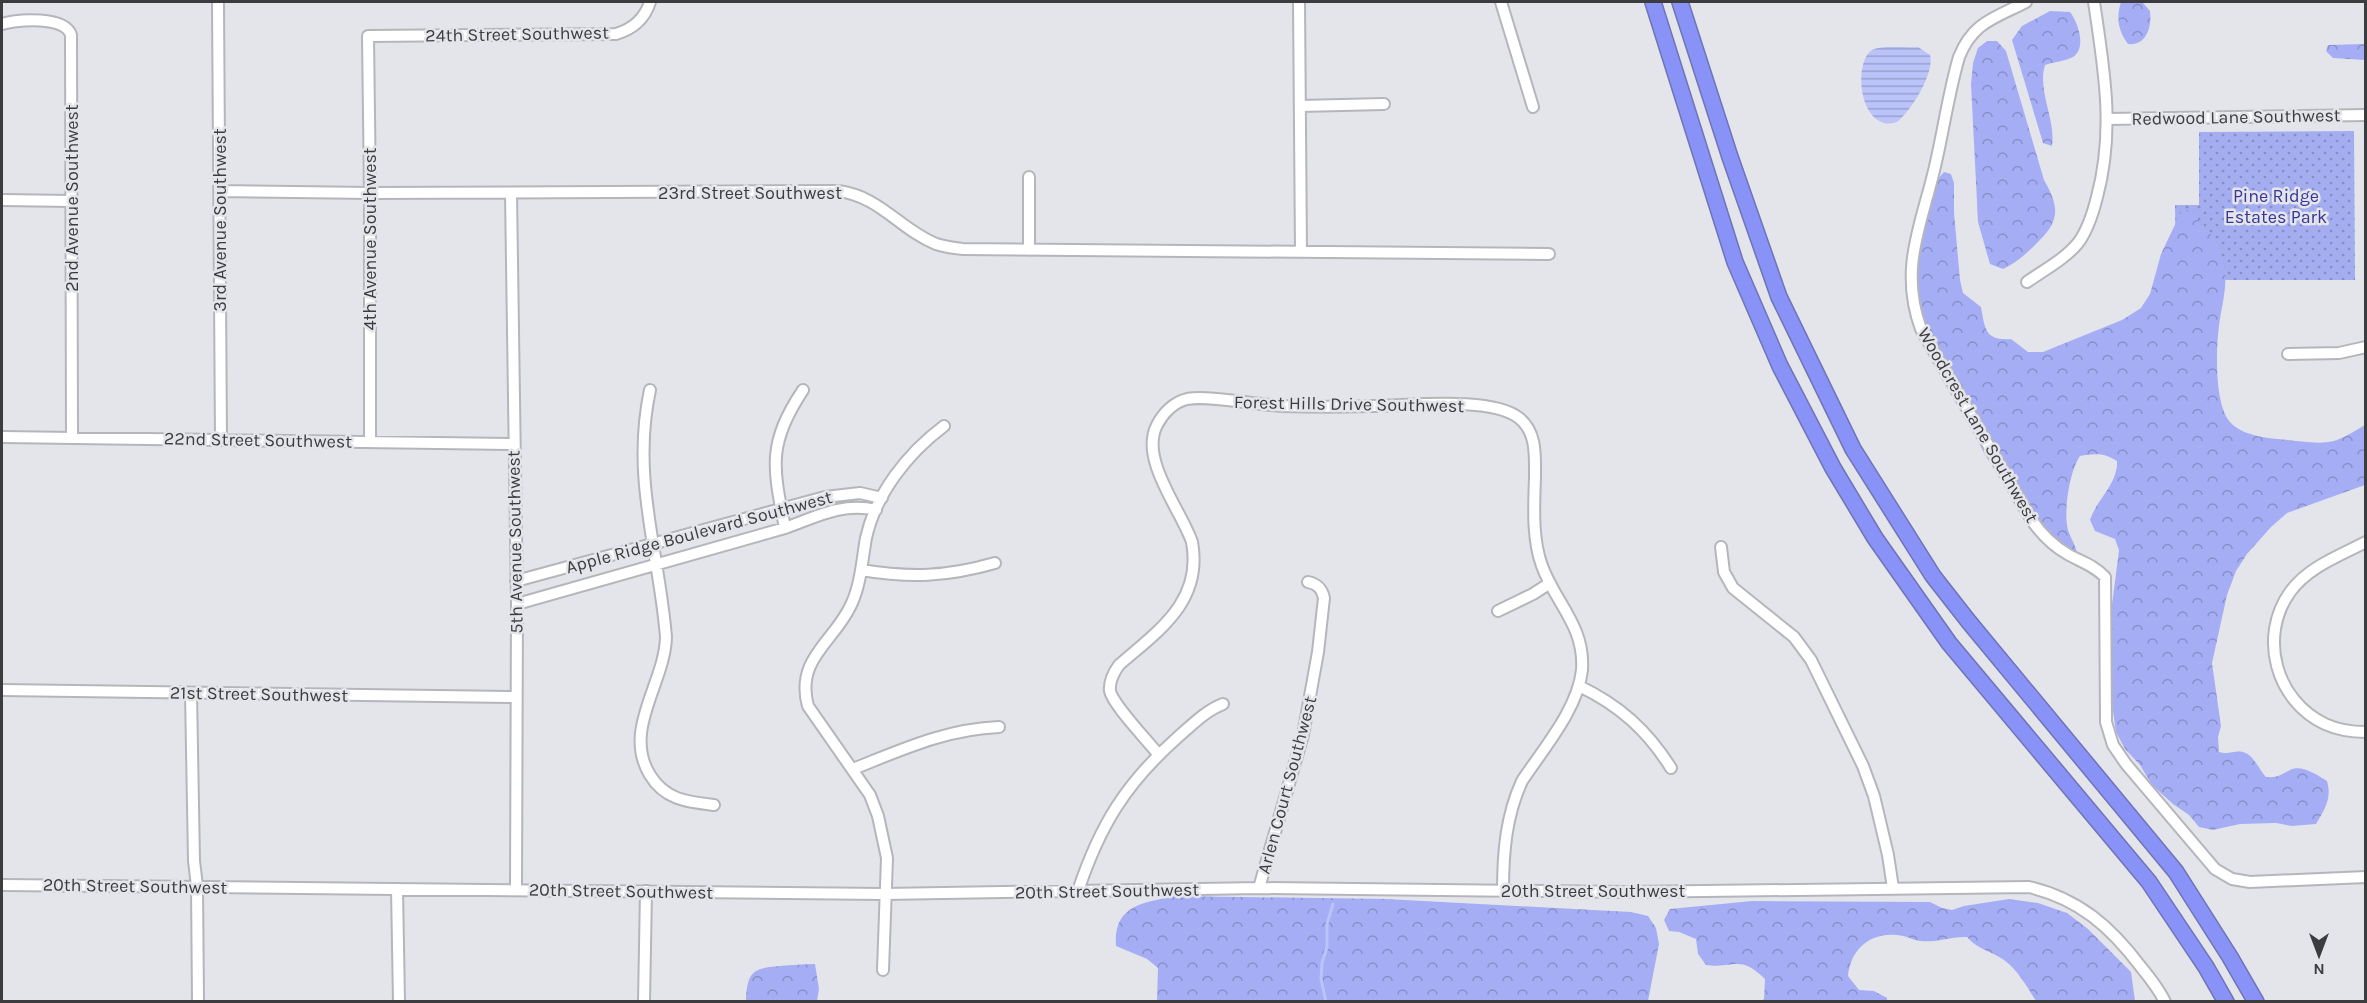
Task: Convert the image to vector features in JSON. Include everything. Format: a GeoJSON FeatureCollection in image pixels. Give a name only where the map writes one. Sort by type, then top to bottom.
{"type":"FeatureCollection","features":[{"type":"Feature","properties":{"kind":"highway"},"geometry":{"type":"LineString","coordinates":[[1653,2],[1735,262],[1780,366],[1833,468],[1875,538],[1942,634],[2149,882],[2206,967],[2226,1002]]}},
{"type":"Feature","properties":{"kind":"highway"},"geometry":{"type":"LineString","coordinates":[[1680,2],[1730,157],[1779,297],[1852,449],[1934,576],[1968,622],[2176,872],[2256,1002]]}},
{"type":"Feature","properties":{"kind":"street","name":"3rd Avenue Southwest"},"geometry":{"type":"LineString","coordinates":[[218,2],[221,439]]}},
{"type":"Feature","properties":{"kind":"street","name":"24th Street Southwest"},"geometry":{"type":"LineString","coordinates":[[368,36],[616,34],[634,25],[644,15],[650,2]]}},
{"type":"Feature","properties":{"kind":"street"},"geometry":{"type":"LineString","coordinates":[[1299,2],[1301,252]]}},
{"type":"Feature","properties":{"kind":"street"},"geometry":{"type":"LineString","coordinates":[[1501,2],[1533,107]]}},
{"type":"Feature","properties":{"kind":"street"},"geometry":{"type":"LineString","coordinates":[[2027,282],[2070,251],[2084,235],[2103,173],[2107,118],[2105,76],[2094,2]]}},
{"type":"Feature","properties":{"kind":"street","name":"Woodcrest Lane Southwest"},"geometry":{"type":"LineString","coordinates":[[2019,3],[1978,27],[1965,42],[1959,57],[1936,163],[1918,225],[1911,260],[1912,303],[1921,329],[2031,519],[2058,548],[2092,566],[2105,577],[2106,722],[2114,745],[2126,764],[2215,869],[2232,879],[2250,882],[2366,877]]}},
{"type":"Feature","properties":{"kind":"street","name":"2nd Avenue Southwest"},"geometry":{"type":"LineString","coordinates":[[2,24],[13,21],[54,22],[61,23],[70,30],[72,44],[72,438]]}},
{"type":"Feature","properties":{"kind":"street","name":"4th Avenue Southwest"},"geometry":{"type":"LineString","coordinates":[[368,36],[370,442]]}},
{"type":"Feature","properties":{"kind":"street"},"geometry":{"type":"LineString","coordinates":[[1300,106],[1384,104]]}},
{"type":"Feature","properties":{"kind":"street","name":"Redwood Lane Southwest"},"geometry":{"type":"LineString","coordinates":[[2107,118],[2366,115]]}},
{"type":"Feature","properties":{"kind":"street"},"geometry":{"type":"LineString","coordinates":[[1029,177],[1029,250]]}},
{"type":"Feature","properties":{"kind":"street","name":"23rd Street Southwest"},"geometry":{"type":"LineString","coordinates":[[220,191],[370,194],[838,191],[872,201],[936,244],[963,249],[1549,254]]}},
{"type":"Feature","properties":{"kind":"street","name":"5th Avenue Southwest"},"geometry":{"type":"LineString","coordinates":[[511,193],[517,604],[516,890]]}},
{"type":"Feature","properties":{"kind":"street"},"geometry":{"type":"LineString","coordinates":[[2,200],[71,201]]}},
{"type":"Feature","properties":{"kind":"street"},"geometry":{"type":"LineString","coordinates":[[2288,354],[2339,353],[2366,347]]}},
{"type":"Feature","properties":{"kind":"street"},"geometry":{"type":"LineString","coordinates":[[650,390],[644,425],[643,461],[652,544],[665,622],[666,652],[642,723],[640,753],[648,773],[665,792],[680,800],[714,805]]}},
{"type":"Feature","properties":{"kind":"street"},"geometry":{"type":"LineString","coordinates":[[785,528],[775,474],[776,451],[783,425],[803,390]]}},
{"type":"Feature","properties":{"kind":"street","name":"Forest Hills Drive Southwest"},"geometry":{"type":"LineString","coordinates":[[1158,754],[1117,704],[1110,685],[1114,671],[1119,665],[1175,614],[1185,600],[1190,583],[1194,557],[1192,542],[1155,462],[1152,446],[1157,425],[1167,411],[1180,401],[1196,399],[1292,406],[1486,406],[1509,412],[1524,422],[1533,439],[1536,542],[1543,568],[1577,632],[1582,652],[1579,686],[1566,714],[1522,781],[1516,794],[1505,841],[1503,891]]}},
{"type":"Feature","properties":{"kind":"street"},"geometry":{"type":"LineString","coordinates":[[883,970],[886,858],[884,835],[870,795],[812,712],[805,686],[810,663],[819,648],[841,624],[852,603],[868,533],[882,498],[912,454],[944,426]]}},
{"type":"Feature","properties":{"kind":"street","name":"22nd Street Southwest"},"geometry":{"type":"LineString","coordinates":[[2,436],[514,444]]}},
{"type":"Feature","properties":{"kind":"street","name":"Apple Ridge Boulevard Southwest"},"geometry":{"type":"LineString","coordinates":[[516,581],[844,494],[870,493],[882,498]]}},
{"type":"Feature","properties":{"kind":"street","name":"Apple Ridge Boulevard Southwest"},"geometry":{"type":"LineString","coordinates":[[517,604],[785,528],[826,511],[855,507],[876,510]]}},
{"type":"Feature","properties":{"kind":"street"},"geometry":{"type":"LineString","coordinates":[[2366,542],[2310,571],[2295,586],[2280,609],[2274,644],[2276,665],[2283,685],[2304,710],[2332,727],[2366,732]]}},
{"type":"Feature","properties":{"kind":"street"},"geometry":{"type":"LineString","coordinates":[[1721,547],[1724,572],[1733,588],[1794,637],[1811,660],[1863,766],[1874,796],[1893,888]]}},
{"type":"Feature","properties":{"kind":"street"},"geometry":{"type":"LineString","coordinates":[[861,570],[899,576],[925,576],[963,572],[994,563]]}},
{"type":"Feature","properties":{"kind":"street","name":"Arlen Court Southwest"},"geometry":{"type":"LineString","coordinates":[[1259,888],[1300,748],[1318,652],[1324,598],[1323,592],[1317,585],[1308,582]]}},
{"type":"Feature","properties":{"kind":"street"},"geometry":{"type":"LineString","coordinates":[[1498,611],[1550,583]]}},
{"type":"Feature","properties":{"kind":"street"},"geometry":{"type":"LineString","coordinates":[[1579,686],[1617,706],[1632,719],[1659,749],[1671,768]]}},
{"type":"Feature","properties":{"kind":"street","name":"21st Street Southwest"},"geometry":{"type":"LineString","coordinates":[[2,690],[516,697]]}},
{"type":"Feature","properties":{"kind":"street"},"geometry":{"type":"LineString","coordinates":[[191,693],[198,1002]]}},
{"type":"Feature","properties":{"kind":"street"},"geometry":{"type":"LineString","coordinates":[[1078,891],[1089,861],[1119,802],[1144,769],[1197,720],[1223,704]]}},
{"type":"Feature","properties":{"kind":"street"},"geometry":{"type":"LineString","coordinates":[[853,769],[936,736],[977,728],[999,727]]}},
{"type":"Feature","properties":{"kind":"street","name":"20th Street Southwest"},"geometry":{"type":"LineString","coordinates":[[2,885],[884,894],[1259,888],[1628,892],[2029,887],[2052,892],[2094,916],[2113,934],[2161,999]]}},
{"type":"Feature","properties":{"kind":"street"},"geometry":{"type":"LineString","coordinates":[[397,889],[399,1002]]}},
{"type":"Feature","properties":{"kind":"street"},"geometry":{"type":"LineString","coordinates":[[644,1002],[646,891]]}},
{"type":"Feature","properties":{"kind":"green space"},"geometry":{"type":"Polygon","coordinates":[[[2121,2],[2143,3],[2150,11],[2149,29],[2140,42],[2128,44],[2122,34],[2118,18],[2121,2]]]}},
{"type":"Feature","properties":{"kind":"green space"},"geometry":{"type":"Polygon","coordinates":[[[2050,11],[2070,12],[2080,35],[2080,48],[2073,57],[2045,65],[2043,85],[2053,136],[2052,146],[2043,143],[2012,40],[2022,26],[2050,11]]]}},
{"type":"Feature","properties":{"kind":"green space"},"geometry":{"type":"Polygon","coordinates":[[[1987,41],[1997,41],[2006,51],[2044,180],[2055,208],[2052,223],[2042,238],[2023,256],[2003,269],[1990,264],[1978,222],[1971,84],[1973,63],[1978,48],[1987,41]]]}},
{"type":"Feature","properties":{"kind":"green space"},"geometry":{"type":"Polygon","coordinates":[[[2365,44],[2365,60],[2333,58],[2326,51],[2328,45],[2365,44]]]}},
{"type":"Feature","properties":{"kind":"green space","name":"Pine Ridge Estates Park"},"geometry":{"type":"Polygon","coordinates":[[[2354,131],[2355,280],[2223,280],[2176,274],[2175,205],[2199,205],[2199,132],[2354,131]]]}},
{"type":"Feature","properties":{"kind":"green space"},"geometry":{"type":"Polygon","coordinates":[[[1944,172],[1951,174],[1954,183],[1954,212],[1963,293],[1981,307],[1985,327],[1991,336],[2011,339],[2028,352],[2043,352],[2122,320],[2141,308],[2150,294],[2161,254],[2181,212],[2188,210],[2194,212],[2213,237],[2225,271],[2217,362],[2219,391],[2225,415],[2231,423],[2247,433],[2315,443],[2337,440],[2365,425],[2365,485],[2287,513],[2247,554],[2236,571],[2227,595],[2212,663],[2221,726],[2218,737],[2219,752],[2247,754],[2266,777],[2276,777],[2299,768],[2327,781],[2328,798],[2316,824],[2292,826],[2276,823],[2240,824],[2213,830],[2199,827],[2189,815],[2152,785],[2140,765],[2125,749],[2116,732],[2109,684],[2111,613],[2119,550],[2115,539],[2095,531],[2090,520],[2111,484],[2117,461],[2100,454],[2080,456],[2070,481],[2066,513],[2068,530],[2077,552],[2072,559],[2064,558],[2051,551],[2036,534],[1984,453],[1958,400],[1934,361],[1917,290],[1917,261],[1925,217],[1937,180],[1944,172]]]}},
{"type":"Feature","properties":{"kind":"green space"},"geometry":{"type":"Polygon","coordinates":[[[1175,896],[1386,899],[1631,912],[1648,916],[1656,928],[1659,944],[1648,1001],[1157,1001],[1158,968],[1147,959],[1116,946],[1116,932],[1119,922],[1132,908],[1175,896]]]}},
{"type":"Feature","properties":{"kind":"green space"},"geometry":{"type":"Polygon","coordinates":[[[2009,899],[2038,903],[2067,913],[2088,929],[2131,972],[2135,1001],[2036,1001],[2009,964],[1967,937],[1919,941],[1892,935],[1873,938],[1865,943],[1854,957],[1848,976],[1859,990],[1874,991],[1887,998],[1887,1001],[1761,1001],[1764,999],[1765,979],[1756,971],[1737,964],[1706,965],[1698,954],[1696,939],[1679,932],[1669,931],[1664,920],[1670,909],[1752,901],[1930,902],[1952,910],[2009,899]]]}},
{"type":"Feature","properties":{"kind":"green space"},"geometry":{"type":"Polygon","coordinates":[[[815,964],[819,989],[817,1001],[746,1001],[750,978],[757,971],[771,967],[815,964]]]}},
{"type":"Feature","properties":{"kind":"shaded area"},"geometry":{"type":"Polygon","coordinates":[[[1918,47],[1930,55],[1931,63],[1921,91],[1903,117],[1897,122],[1884,123],[1875,118],[1863,95],[1862,68],[1866,57],[1876,48],[1918,47]]]}},
{"type":"Feature","properties":{"kind":"waterway"},"geometry":{"type":"LineString","coordinates":[[1326,1002],[1321,979],[1322,963],[1327,947],[1327,924],[1333,904]]}}]}
